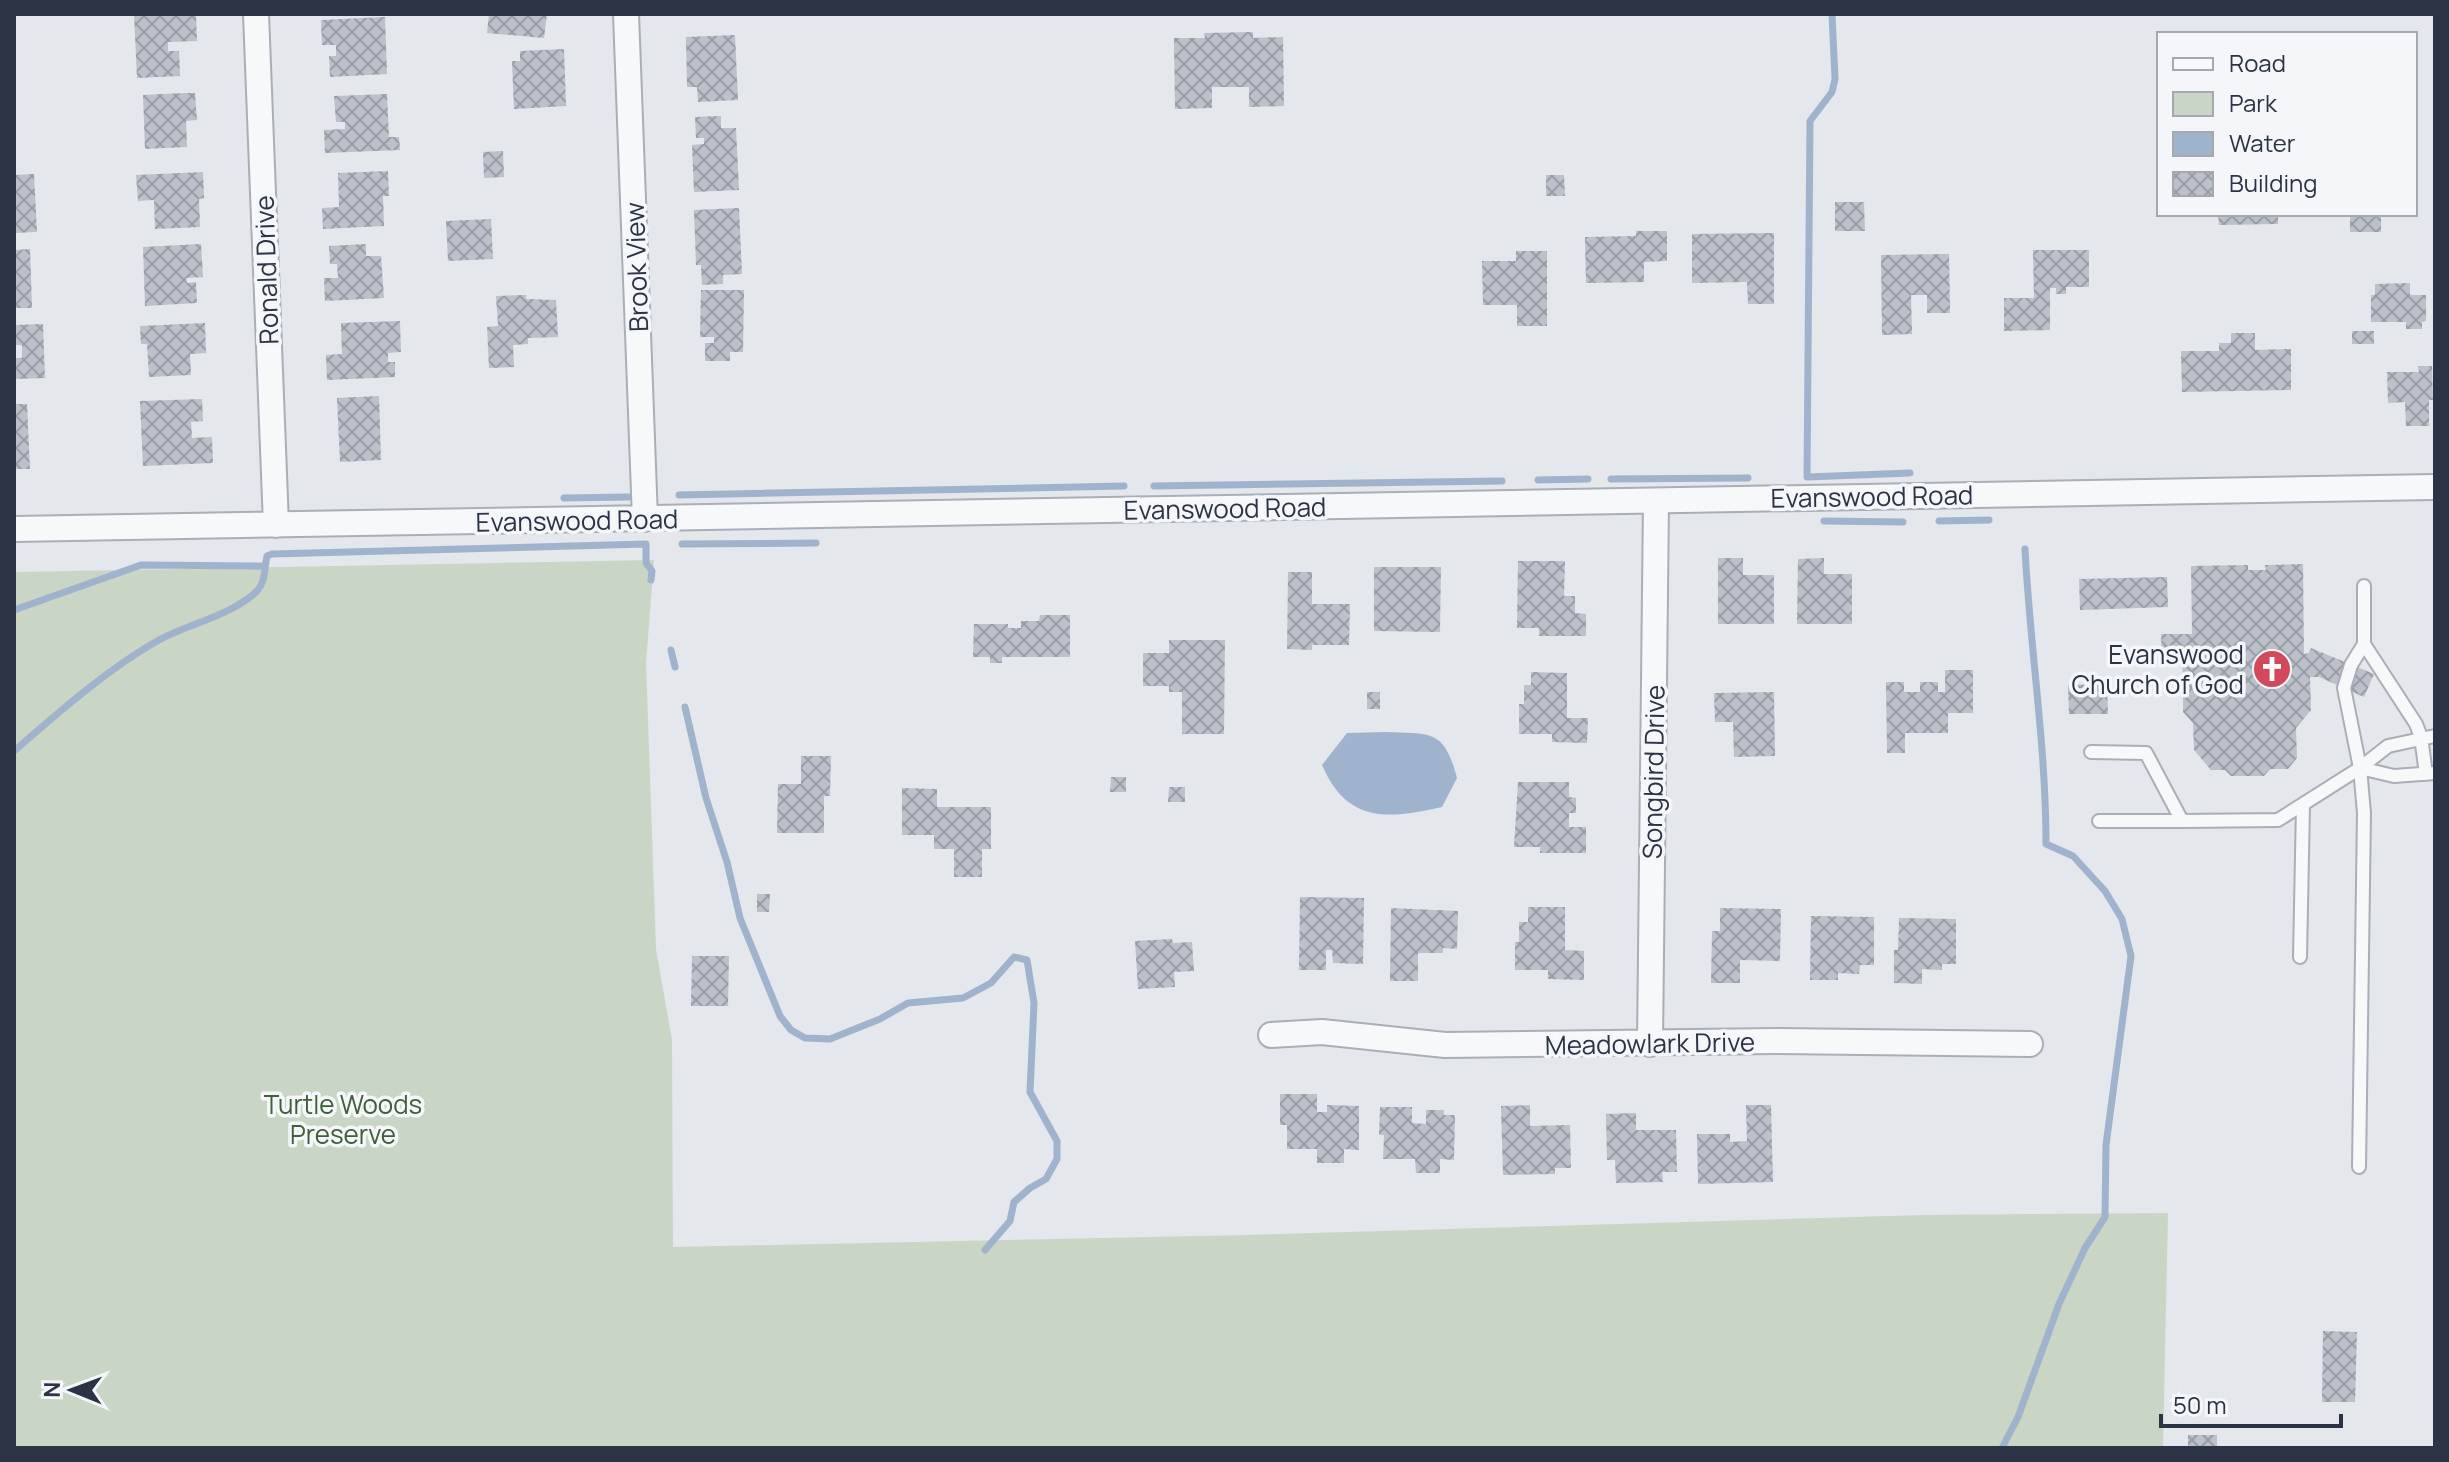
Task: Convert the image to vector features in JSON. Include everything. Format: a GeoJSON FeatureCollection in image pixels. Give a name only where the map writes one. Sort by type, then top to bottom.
{"type":"FeatureCollection","features":[{"type":"Feature","properties":{"kind":"street","name":"Ronald Drive"},"geometry":{"type":"LineString","coordinates":[[256,14],[276,525]]}},
{"type":"Feature","properties":{"kind":"street","name":"Brook View"},"geometry":{"type":"LineString","coordinates":[[626,14],[645,519]]}},
{"type":"Feature","properties":{"kind":"street","name":"Evanswood Road"},"geometry":{"type":"LineString","coordinates":[[14,529],[2435,487]]}},
{"type":"Feature","properties":{"kind":"street","name":"Songbird Drive"},"geometry":{"type":"LineString","coordinates":[[1650,1044],[1656,501]]}},
{"type":"Feature","properties":{"kind":"street","name":"Meadowlark Drive"},"geometry":{"type":"LineString","coordinates":[[1271,1035],[1322,1032],[1445,1045],[1776,1041],[2030,1044]]}},
{"type":"Feature","properties":{"kind":"lane"},"geometry":{"type":"LineString","coordinates":[[2359,1167],[2364,813],[2360,768],[2344,688],[2351,665],[2364,644],[2364,586]]}},
{"type":"Feature","properties":{"kind":"lane"},"geometry":{"type":"LineString","coordinates":[[2360,768],[2394,776],[2430,774],[2416,724],[2364,644]]}},
{"type":"Feature","properties":{"kind":"lane"},"geometry":{"type":"LineString","coordinates":[[2099,821],[2278,820],[2360,768],[2388,746],[2435,736]]}},
{"type":"Feature","properties":{"kind":"lane"},"geometry":{"type":"LineString","coordinates":[[2091,752],[2146,753],[2182,821]]}},
{"type":"Feature","properties":{"kind":"lane"},"geometry":{"type":"LineString","coordinates":[[2300,957],[2303,805]]}},
{"type":"Feature","properties":{"kind":"green space","name":"Turtle Woods Preserve"},"geometry":{"type":"Polygon","coordinates":[[[654,560],[646,663],[656,949],[672,1040],[673,1247],[1248,1235],[1923,1215],[2168,1213],[2163,1448],[14,1448],[14,572],[654,560]]]}},
{"type":"Feature","properties":{"kind":"water"},"geometry":{"type":"Polygon","coordinates":[[[1386,732],[1434,737],[1447,750],[1457,778],[1442,807],[1404,814],[1372,813],[1344,798],[1332,784],[1322,765],[1347,733],[1386,732]]]}},
{"type":"Feature","properties":{"kind":"building"},"geometry":{"type":"Polygon","coordinates":[[[134,14],[196,14],[197,41],[168,42],[168,51],[179,51],[180,76],[137,78],[134,14]]]}},
{"type":"Feature","properties":{"kind":"building"},"geometry":{"type":"Polygon","coordinates":[[[489,14],[547,14],[544,38],[487,33],[489,14]]]}},
{"type":"Feature","properties":{"kind":"building"},"geometry":{"type":"Polygon","coordinates":[[[385,17],[387,74],[330,77],[329,56],[336,56],[336,45],[322,45],[321,20],[385,17]]]}},
{"type":"Feature","properties":{"kind":"building"},"geometry":{"type":"Polygon","coordinates":[[[1253,32],[1253,38],[1283,37],[1284,106],[1249,107],[1249,87],[1212,87],[1212,108],[1175,109],[1174,38],[1205,38],[1204,33],[1253,32]]]}},
{"type":"Feature","properties":{"kind":"building"},"geometry":{"type":"Polygon","coordinates":[[[735,35],[738,100],[698,102],[697,87],[687,87],[686,37],[735,35]]]}},
{"type":"Feature","properties":{"kind":"building"},"geometry":{"type":"Polygon","coordinates":[[[564,49],[566,106],[514,109],[512,61],[520,61],[520,51],[564,49]]]}},
{"type":"Feature","properties":{"kind":"building"},"geometry":{"type":"Polygon","coordinates":[[[195,93],[197,120],[186,121],[187,147],[145,149],[143,95],[195,93]]]}},
{"type":"Feature","properties":{"kind":"building"},"geometry":{"type":"Polygon","coordinates":[[[387,94],[389,137],[399,137],[400,150],[325,153],[324,130],[345,129],[345,122],[336,122],[334,96],[387,94]]]}},
{"type":"Feature","properties":{"kind":"building"},"geometry":{"type":"Polygon","coordinates":[[[721,116],[721,128],[736,128],[739,190],[694,192],[692,145],[704,144],[704,138],[696,138],[695,117],[721,116]]]}},
{"type":"Feature","properties":{"kind":"building"},"geometry":{"type":"Polygon","coordinates":[[[503,151],[504,177],[484,178],[483,152],[503,151]]]}},
{"type":"Feature","properties":{"kind":"building"},"geometry":{"type":"Polygon","coordinates":[[[388,171],[389,196],[383,196],[384,226],[323,229],[322,208],[339,207],[338,173],[388,171]]]}},
{"type":"Feature","properties":{"kind":"building"},"geometry":{"type":"Polygon","coordinates":[[[203,172],[204,198],[199,199],[200,227],[155,229],[154,200],[138,201],[136,175],[203,172]]]}},
{"type":"Feature","properties":{"kind":"building"},"geometry":{"type":"Polygon","coordinates":[[[34,174],[37,232],[14,233],[14,175],[34,174]]]}},
{"type":"Feature","properties":{"kind":"building"},"geometry":{"type":"Polygon","coordinates":[[[1546,175],[1564,175],[1565,196],[1546,196],[1546,175]]]}},
{"type":"Feature","properties":{"kind":"building"},"geometry":{"type":"Polygon","coordinates":[[[1835,202],[1864,202],[1865,231],[1835,231],[1835,202]]]}},
{"type":"Feature","properties":{"kind":"building"},"geometry":{"type":"Polygon","coordinates":[[[739,208],[742,274],[723,275],[723,284],[702,285],[701,265],[696,265],[694,210],[739,208]]]}},
{"type":"Feature","properties":{"kind":"building"},"geometry":{"type":"Polygon","coordinates":[[[2218,216],[2278,216],[2278,224],[2219,225],[2218,216]]]}},
{"type":"Feature","properties":{"kind":"building"},"geometry":{"type":"Polygon","coordinates":[[[2350,216],[2381,216],[2381,232],[2350,232],[2350,216]]]}},
{"type":"Feature","properties":{"kind":"building"},"geometry":{"type":"Polygon","coordinates":[[[491,219],[493,259],[448,261],[446,221],[491,219]]]}},
{"type":"Feature","properties":{"kind":"building"},"geometry":{"type":"Polygon","coordinates":[[[1636,231],[1667,231],[1667,261],[1644,262],[1644,282],[1586,283],[1585,237],[1636,236],[1636,231]]]}},
{"type":"Feature","properties":{"kind":"building"},"geometry":{"type":"Polygon","coordinates":[[[1774,233],[1774,304],[1748,304],[1747,282],[1692,283],[1692,234],[1774,233]]]}},
{"type":"Feature","properties":{"kind":"building"},"geometry":{"type":"Polygon","coordinates":[[[201,244],[203,277],[186,278],[187,283],[196,282],[197,303],[145,306],[143,247],[201,244]]]}},
{"type":"Feature","properties":{"kind":"building"},"geometry":{"type":"Polygon","coordinates":[[[366,244],[366,256],[381,256],[384,298],[325,301],[324,278],[338,278],[337,264],[330,264],[329,246],[366,244]]]}},
{"type":"Feature","properties":{"kind":"building"},"geometry":{"type":"Polygon","coordinates":[[[30,249],[32,308],[14,308],[14,250],[30,249]]]}},
{"type":"Feature","properties":{"kind":"building"},"geometry":{"type":"Polygon","coordinates":[[[2033,250],[2089,250],[2089,287],[2066,287],[2066,294],[2056,294],[2056,288],[2050,288],[2050,330],[2004,331],[2004,298],[2034,298],[2033,250]]]}},
{"type":"Feature","properties":{"kind":"building"},"geometry":{"type":"Polygon","coordinates":[[[1516,251],[1547,251],[1547,326],[1517,326],[1517,305],[1483,305],[1482,261],[1516,261],[1516,251]]]}},
{"type":"Feature","properties":{"kind":"building"},"geometry":{"type":"Polygon","coordinates":[[[1949,254],[1950,313],[1927,313],[1927,295],[1911,295],[1912,334],[1882,335],[1881,255],[1949,254]]]}},
{"type":"Feature","properties":{"kind":"building"},"geometry":{"type":"Polygon","coordinates":[[[2410,283],[2410,295],[2426,295],[2426,321],[2422,322],[2422,329],[2406,329],[2406,322],[2371,322],[2371,295],[2375,295],[2375,284],[2410,283]]]}},
{"type":"Feature","properties":{"kind":"building"},"geometry":{"type":"Polygon","coordinates":[[[701,290],[744,290],[743,352],[730,352],[730,361],[705,361],[705,343],[714,343],[714,337],[700,337],[701,290]]]}},
{"type":"Feature","properties":{"kind":"building"},"geometry":{"type":"Polygon","coordinates":[[[526,295],[526,299],[556,300],[558,337],[528,338],[528,344],[513,345],[514,367],[489,368],[487,327],[498,326],[496,296],[526,295]]]}},
{"type":"Feature","properties":{"kind":"building"},"geometry":{"type":"Polygon","coordinates":[[[400,321],[401,352],[388,353],[388,362],[395,362],[395,377],[327,380],[326,355],[342,354],[341,323],[400,321]]]}},
{"type":"Feature","properties":{"kind":"building"},"geometry":{"type":"Polygon","coordinates":[[[205,323],[206,353],[190,354],[191,375],[149,377],[147,344],[141,344],[140,326],[205,323]]]}},
{"type":"Feature","properties":{"kind":"building"},"geometry":{"type":"Polygon","coordinates":[[[43,324],[45,378],[14,379],[14,358],[22,358],[22,345],[14,345],[14,325],[43,324]]]}},
{"type":"Feature","properties":{"kind":"building"},"geometry":{"type":"Polygon","coordinates":[[[2352,331],[2374,331],[2374,344],[2352,344],[2352,331]]]}},
{"type":"Feature","properties":{"kind":"building"},"geometry":{"type":"Polygon","coordinates":[[[2231,333],[2255,333],[2255,350],[2291,349],[2291,390],[2182,392],[2181,351],[2219,351],[2219,343],[2231,343],[2231,333]]]}},
{"type":"Feature","properties":{"kind":"building"},"geometry":{"type":"Polygon","coordinates":[[[2418,366],[2432,366],[2433,400],[2429,400],[2429,426],[2406,426],[2405,402],[2388,403],[2387,372],[2419,372],[2418,366]]]}},
{"type":"Feature","properties":{"kind":"building"},"geometry":{"type":"Polygon","coordinates":[[[379,396],[381,460],[340,462],[337,398],[379,396]]]}},
{"type":"Feature","properties":{"kind":"building"},"geometry":{"type":"Polygon","coordinates":[[[202,399],[203,421],[191,422],[192,438],[212,437],[213,463],[143,466],[140,401],[202,399]]]}},
{"type":"Feature","properties":{"kind":"building"},"geometry":{"type":"Polygon","coordinates":[[[14,404],[27,404],[30,469],[14,469],[14,404]]]}},
{"type":"Feature","properties":{"kind":"building"},"geometry":{"type":"Polygon","coordinates":[[[1718,558],[1743,558],[1743,575],[1774,575],[1774,624],[1718,624],[1718,558]]]}},
{"type":"Feature","properties":{"kind":"building"},"geometry":{"type":"Polygon","coordinates":[[[1824,558],[1824,574],[1852,574],[1852,624],[1797,624],[1798,559],[1824,558]]]}},
{"type":"Feature","properties":{"kind":"building"},"geometry":{"type":"Polygon","coordinates":[[[1518,561],[1565,561],[1564,596],[1575,596],[1575,613],[1586,614],[1586,636],[1539,636],[1539,628],[1517,628],[1518,561]]]}},
{"type":"Feature","properties":{"kind":"building","name":"Evanswood Church of God"},"geometry":{"type":"Polygon","coordinates":[[[2303,564],[2304,654],[2309,653],[2311,648],[2374,674],[2364,697],[2319,677],[2310,677],[2311,710],[2296,728],[2297,758],[2288,769],[2270,769],[2264,776],[2231,776],[2225,770],[2211,770],[2194,750],[2193,723],[2183,712],[2183,687],[2178,688],[2177,678],[2183,678],[2182,660],[2162,661],[2161,634],[2192,634],[2191,566],[2248,565],[2248,570],[2266,570],[2265,565],[2303,564]]]}},
{"type":"Feature","properties":{"kind":"building"},"geometry":{"type":"Polygon","coordinates":[[[1374,567],[1441,567],[1440,632],[1374,631],[1374,567]]]}},
{"type":"Feature","properties":{"kind":"building"},"geometry":{"type":"Polygon","coordinates":[[[1288,572],[1312,572],[1312,604],[1350,604],[1349,645],[1312,645],[1312,650],[1287,649],[1288,572]]]}},
{"type":"Feature","properties":{"kind":"building"},"geometry":{"type":"Polygon","coordinates":[[[2167,577],[2168,607],[2080,610],[2079,579],[2167,577]]]}},
{"type":"Feature","properties":{"kind":"building"},"geometry":{"type":"Polygon","coordinates":[[[1040,615],[1070,615],[1070,657],[1002,657],[1002,663],[990,663],[990,657],[973,657],[974,624],[1008,624],[1008,628],[1021,628],[1021,621],[1039,621],[1040,615]]]}},
{"type":"Feature","properties":{"kind":"building"},"geometry":{"type":"Polygon","coordinates":[[[1169,640],[1225,640],[1224,734],[1182,734],[1182,692],[1169,692],[1169,686],[1143,686],[1143,653],[1169,653],[1169,640]]]}},
{"type":"Feature","properties":{"kind":"building"},"geometry":{"type":"Polygon","coordinates":[[[1945,670],[1973,670],[1973,713],[1948,713],[1948,733],[1905,733],[1905,753],[1887,753],[1886,682],[1904,682],[1904,692],[1920,692],[1920,682],[1938,682],[1938,692],[1945,692],[1945,670]]]}},
{"type":"Feature","properties":{"kind":"building"},"geometry":{"type":"Polygon","coordinates":[[[1531,672],[1567,673],[1567,718],[1588,718],[1587,743],[1552,742],[1552,734],[1519,734],[1519,704],[1524,704],[1524,685],[1531,685],[1531,672]]]}},
{"type":"Feature","properties":{"kind":"building"},"geometry":{"type":"Polygon","coordinates":[[[2107,684],[2108,714],[2069,714],[2068,685],[2107,684]]]}},
{"type":"Feature","properties":{"kind":"building"},"geometry":{"type":"Polygon","coordinates":[[[1367,692],[1380,692],[1380,709],[1367,709],[1367,692]]]}},
{"type":"Feature","properties":{"kind":"building"},"geometry":{"type":"Polygon","coordinates":[[[1774,692],[1775,756],[1734,757],[1733,722],[1715,722],[1714,693],[1774,692]]]}},
{"type":"Feature","properties":{"kind":"building"},"geometry":{"type":"Polygon","coordinates":[[[801,756],[831,756],[830,796],[824,796],[824,833],[777,833],[778,784],[801,784],[801,756]]]}},
{"type":"Feature","properties":{"kind":"building"},"geometry":{"type":"Polygon","coordinates":[[[1111,777],[1126,777],[1126,792],[1110,792],[1111,777]]]}},
{"type":"Feature","properties":{"kind":"building"},"geometry":{"type":"Polygon","coordinates":[[[1518,782],[1569,782],[1569,797],[1576,798],[1576,813],[1569,813],[1569,827],[1586,827],[1586,853],[1540,853],[1540,847],[1514,847],[1518,782]]]}},
{"type":"Feature","properties":{"kind":"building"},"geometry":{"type":"Polygon","coordinates":[[[1169,787],[1185,787],[1185,802],[1168,802],[1169,787]]]}},
{"type":"Feature","properties":{"kind":"building"},"geometry":{"type":"Polygon","coordinates":[[[902,788],[937,789],[937,807],[991,807],[991,849],[982,849],[982,877],[954,877],[954,849],[934,849],[934,835],[902,835],[902,788]]]}},
{"type":"Feature","properties":{"kind":"building"},"geometry":{"type":"Polygon","coordinates":[[[757,894],[770,894],[769,912],[757,912],[757,894]]]}},
{"type":"Feature","properties":{"kind":"building"},"geometry":{"type":"Polygon","coordinates":[[[1300,897],[1364,898],[1363,964],[1333,963],[1332,950],[1326,950],[1326,970],[1299,970],[1300,897]]]}},
{"type":"Feature","properties":{"kind":"building"},"geometry":{"type":"Polygon","coordinates":[[[1528,907],[1565,907],[1565,950],[1584,951],[1584,980],[1548,979],[1548,970],[1515,970],[1519,922],[1528,922],[1528,907]]]}},
{"type":"Feature","properties":{"kind":"building"},"geometry":{"type":"Polygon","coordinates":[[[1391,908],[1458,911],[1457,949],[1443,948],[1443,953],[1418,953],[1418,981],[1390,981],[1391,908]]]}},
{"type":"Feature","properties":{"kind":"building"},"geometry":{"type":"Polygon","coordinates":[[[1720,908],[1781,909],[1780,961],[1740,960],[1740,983],[1711,983],[1712,931],[1720,931],[1720,908]]]}},
{"type":"Feature","properties":{"kind":"building"},"geometry":{"type":"Polygon","coordinates":[[[1811,916],[1874,917],[1874,965],[1860,965],[1859,974],[1838,973],[1838,980],[1810,980],[1811,916]]]}},
{"type":"Feature","properties":{"kind":"building"},"geometry":{"type":"Polygon","coordinates":[[[1899,918],[1956,919],[1956,964],[1942,964],[1942,970],[1922,969],[1922,984],[1894,983],[1894,950],[1898,950],[1899,918]]]}},
{"type":"Feature","properties":{"kind":"building"},"geometry":{"type":"Polygon","coordinates":[[[1172,939],[1173,943],[1192,942],[1194,971],[1174,972],[1175,987],[1138,989],[1135,941],[1172,939]]]}},
{"type":"Feature","properties":{"kind":"building"},"geometry":{"type":"Polygon","coordinates":[[[692,956],[729,956],[728,1006],[691,1006],[692,956]]]}},
{"type":"Feature","properties":{"kind":"building"},"geometry":{"type":"Polygon","coordinates":[[[1280,1094],[1317,1094],[1317,1112],[1327,1112],[1327,1105],[1359,1106],[1359,1150],[1344,1149],[1344,1163],[1317,1163],[1317,1149],[1287,1149],[1287,1125],[1280,1125],[1280,1094]]]}},
{"type":"Feature","properties":{"kind":"building"},"geometry":{"type":"Polygon","coordinates":[[[1530,1105],[1530,1126],[1570,1125],[1571,1168],[1555,1168],[1555,1174],[1503,1175],[1501,1106],[1530,1105]]]}},
{"type":"Feature","properties":{"kind":"building"},"geometry":{"type":"Polygon","coordinates":[[[1746,1105],[1771,1105],[1773,1182],[1698,1184],[1697,1134],[1730,1134],[1730,1142],[1747,1141],[1746,1105]]]}},
{"type":"Feature","properties":{"kind":"building"},"geometry":{"type":"Polygon","coordinates":[[[1380,1107],[1412,1107],[1412,1123],[1426,1124],[1426,1110],[1444,1110],[1444,1115],[1455,1115],[1454,1160],[1440,1159],[1440,1173],[1416,1173],[1415,1159],[1383,1159],[1384,1135],[1379,1135],[1380,1107]]]}},
{"type":"Feature","properties":{"kind":"building"},"geometry":{"type":"Polygon","coordinates":[[[1636,1113],[1636,1130],[1676,1130],[1677,1172],[1662,1172],[1663,1182],[1616,1183],[1615,1160],[1607,1160],[1606,1114],[1636,1113]]]}},
{"type":"Feature","properties":{"kind":"building"},"geometry":{"type":"Polygon","coordinates":[[[2323,1331],[2357,1332],[2355,1402],[2322,1402],[2323,1331]]]}},
{"type":"Feature","properties":{"kind":"building"},"geometry":{"type":"Polygon","coordinates":[[[2188,1435],[2217,1435],[2217,1448],[2188,1448],[2188,1435]]]}},
{"type":"Feature","properties":{"kind":"waterway"},"geometry":{"type":"LineString","coordinates":[[1832,14],[1835,79],[1832,92],[1810,121],[1807,477],[1910,473]]}},
{"type":"Feature","properties":{"kind":"waterway"},"geometry":{"type":"LineString","coordinates":[[1611,479],[1748,478]]}},
{"type":"Feature","properties":{"kind":"waterway"},"geometry":{"type":"LineString","coordinates":[[1538,480],[1588,479]]}},
{"type":"Feature","properties":{"kind":"waterway"},"geometry":{"type":"LineString","coordinates":[[1154,486],[1502,481]]}},
{"type":"Feature","properties":{"kind":"waterway"},"geometry":{"type":"LineString","coordinates":[[679,495],[1124,486]]}},
{"type":"Feature","properties":{"kind":"waterway"},"geometry":{"type":"LineString","coordinates":[[564,498],[629,497]]}},
{"type":"Feature","properties":{"kind":"waterway"},"geometry":{"type":"LineString","coordinates":[[1939,521],[1989,520]]}},
{"type":"Feature","properties":{"kind":"waterway"},"geometry":{"type":"LineString","coordinates":[[1824,521],[1903,522]]}},
{"type":"Feature","properties":{"kind":"waterway"},"geometry":{"type":"LineString","coordinates":[[682,544],[816,543]]}},
{"type":"Feature","properties":{"kind":"waterway"},"geometry":{"type":"LineString","coordinates":[[14,751],[119,665],[157,641],[223,613],[247,599],[260,587],[267,556],[272,554],[646,544],[646,563],[652,571],[651,580]]}},
{"type":"Feature","properties":{"kind":"waterway"},"geometry":{"type":"LineString","coordinates":[[2002,1448],[2018,1417],[2059,1304],[2085,1248],[2105,1217],[2106,1145],[2131,956],[2122,919],[2105,891],[2073,856],[2046,844],[2025,549]]}},
{"type":"Feature","properties":{"kind":"waterway"},"geometry":{"type":"LineString","coordinates":[[14,610],[141,565],[265,566]]}},
{"type":"Feature","properties":{"kind":"waterway"},"geometry":{"type":"LineString","coordinates":[[671,650],[675,667]]}},
{"type":"Feature","properties":{"kind":"waterway"},"geometry":{"type":"LineString","coordinates":[[685,707],[706,798],[727,862],[740,918],[780,1016],[791,1030],[805,1038],[830,1039],[880,1019],[908,1003],[963,998],[991,983],[1014,957],[1027,960],[1034,1003],[1030,1092],[1057,1141],[1057,1159],[1046,1179],[1014,1202],[1010,1221],[985,1250]]}},
{"type":"Feature","properties":{"kind":"place","name":"Evanswood Church of God"},"geometry":{"type":"Point","coordinates":[2272,669]}}]}
